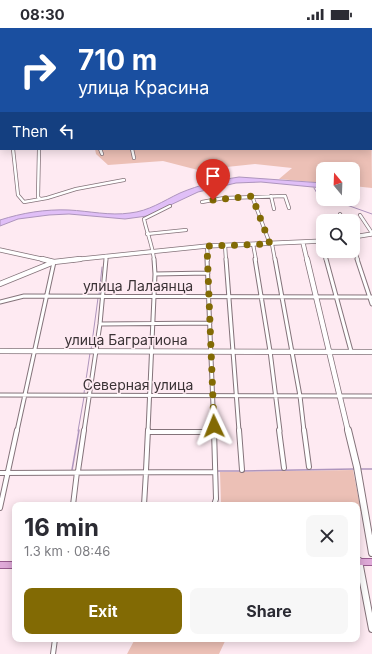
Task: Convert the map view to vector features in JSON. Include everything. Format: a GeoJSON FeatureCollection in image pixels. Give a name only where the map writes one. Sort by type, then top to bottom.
{"type":"FeatureCollection","features":[{"type":"Feature","properties":{"kind":"main road"},"geometry":{"type":"LineString","coordinates":[[360,561],[372,561]]}},
{"type":"Feature","properties":{"kind":"main road"},"geometry":{"type":"LineString","coordinates":[[0,565],[12,565]]}},
{"type":"Feature","properties":{"kind":"street"},"geometry":{"type":"LineString","coordinates":[[73,28],[81,28]]}},
{"type":"Feature","properties":{"kind":"street"},"geometry":{"type":"LineString","coordinates":[[13,150],[18,195],[24,202],[76,189],[124,180]]}},
{"type":"Feature","properties":{"kind":"street"},"geometry":{"type":"LineString","coordinates":[[38,150],[38,197],[40,199]]}},
{"type":"Feature","properties":{"kind":"street"},"geometry":{"type":"LineString","coordinates":[[100,150],[102,154]]}},
{"type":"Feature","properties":{"kind":"street"},"geometry":{"type":"LineString","coordinates":[[132,150],[134,158]]}},
{"type":"Feature","properties":{"kind":"street"},"geometry":{"type":"LineString","coordinates":[[252,196],[271,244],[300,396],[309,467]]}},
{"type":"Feature","properties":{"kind":"street"},"geometry":{"type":"LineString","coordinates":[[271,196],[274,209]]}},
{"type":"Feature","properties":{"kind":"street"},"geometry":{"type":"LineString","coordinates":[[202,202],[224,198],[285,196],[289,208]]}},
{"type":"Feature","properties":{"kind":"street"},"geometry":{"type":"LineString","coordinates":[[144,502],[150,352],[155,274],[153,251],[144,219],[170,206]]}},
{"type":"Feature","properties":{"kind":"street"},"geometry":{"type":"LineString","coordinates":[[360,215],[372,234],[360,236]]}},
{"type":"Feature","properties":{"kind":"street"},"geometry":{"type":"LineString","coordinates":[[147,234],[186,230]]}},
{"type":"Feature","properties":{"kind":"street"},"geometry":{"type":"LineString","coordinates":[[1,283],[54,262],[207,246],[316,242]]}},
{"type":"Feature","properties":{"kind":"street"},"geometry":{"type":"LineString","coordinates":[[303,243],[357,469],[372,553]]}},
{"type":"Feature","properties":{"kind":"street"},"geometry":{"type":"LineString","coordinates":[[253,244],[270,351],[284,468]]}},
{"type":"Feature","properties":{"kind":"street"},"geometry":{"type":"LineString","coordinates":[[225,245],[242,470]]}},
{"type":"Feature","properties":{"kind":"street"},"geometry":{"type":"LineString","coordinates":[[207,246],[215,502]]}},
{"type":"Feature","properties":{"kind":"street"},"geometry":{"type":"LineString","coordinates":[[0,250],[54,262]]}},
{"type":"Feature","properties":{"kind":"street"},"geometry":{"type":"LineString","coordinates":[[73,502],[94,351],[100,324],[101,296],[106,256]]}},
{"type":"Feature","properties":{"kind":"street"},"geometry":{"type":"LineString","coordinates":[[326,258],[351,351]]}},
{"type":"Feature","properties":{"kind":"street"},"geometry":{"type":"LineString","coordinates":[[357,258],[372,304]]}},
{"type":"Feature","properties":{"kind":"street"},"geometry":{"type":"LineString","coordinates":[[0,508],[6,473],[36,351],[54,262]]}},
{"type":"Feature","properties":{"kind":"street"},"geometry":{"type":"LineString","coordinates":[[155,274],[208,273]]}},
{"type":"Feature","properties":{"kind":"street","name":"улица Лалаянца"},"geometry":{"type":"LineString","coordinates":[[0,302],[24,296],[371,297]]}},
{"type":"Feature","properties":{"kind":"street"},"geometry":{"type":"LineString","coordinates":[[100,324],[210,324]]}},
{"type":"Feature","properties":{"kind":"street","name":"улица Багратиона"},"geometry":{"type":"LineString","coordinates":[[0,351],[372,352]]}},
{"type":"Feature","properties":{"kind":"street","name":"Северная улица"},"geometry":{"type":"LineString","coordinates":[[0,395],[372,396]]}},
{"type":"Feature","properties":{"kind":"street"},"geometry":{"type":"LineString","coordinates":[[148,432],[203,432]]}},
{"type":"Feature","properties":{"kind":"street"},"geometry":{"type":"LineString","coordinates":[[0,473],[146,471],[215,472]]}},
{"type":"Feature","properties":{"kind":"street"},"geometry":{"type":"LineString","coordinates":[[360,571],[372,629]]}},
{"type":"Feature","properties":{"kind":"street"},"geometry":{"type":"LineString","coordinates":[[53,654],[55,642]]}},
{"type":"Feature","properties":{"kind":"shaded area"},"geometry":{"type":"Polygon","coordinates":[[[95,150],[372,150],[372,188],[360,187],[360,162],[316,162],[316,182],[279,179],[292,168],[255,164],[198,170],[163,161],[108,165],[96,154],[95,150]]]}},
{"type":"Feature","properties":{"kind":"shaded area"},"geometry":{"type":"Polygon","coordinates":[[[239,177],[316,182],[316,187],[261,182],[236,183],[198,192],[147,216],[125,219],[69,214],[49,215],[18,219],[0,226],[0,220],[25,213],[42,211],[69,210],[115,214],[137,212],[150,208],[180,193],[217,181],[239,177]]]}},
{"type":"Feature","properties":{"kind":"shaded area"},"geometry":{"type":"Polygon","coordinates":[[[353,470],[359,502],[221,502],[220,472],[353,470]]]}},
{"type":"Feature","properties":{"kind":"shaded area"},"geometry":{"type":"Polygon","coordinates":[[[133,642],[225,642],[219,654],[127,654],[133,642]]]}},
{"type":"Feature","properties":{"kind":"waterway"},"geometry":{"type":"LineString","coordinates":[[314,188],[316,192]]}},
{"type":"Feature","properties":{"kind":"waterway"},"geometry":{"type":"LineString","coordinates":[[350,206],[372,214]]}},
{"type":"Feature","properties":{"kind":"waterway"},"geometry":{"type":"LineString","coordinates":[[99,295],[102,267]]}},
{"type":"Feature","properties":{"kind":"waterway"},"geometry":{"type":"LineString","coordinates":[[91,350],[98,298]]}},
{"type":"Feature","properties":{"kind":"waterway"},"geometry":{"type":"LineString","coordinates":[[84,393],[90,353]]}},
{"type":"Feature","properties":{"kind":"waterway"},"geometry":{"type":"LineString","coordinates":[[78,431],[84,397]]}},
{"type":"Feature","properties":{"kind":"waterway"},"geometry":{"type":"LineString","coordinates":[[72,470],[79,430]]}},
{"type":"Feature","properties":{"kind":"waterway"},"geometry":{"type":"LineString","coordinates":[[243,471],[354,469]]}},
{"type":"Feature","properties":{"kind":"waterway"},"geometry":{"type":"LineString","coordinates":[[359,469],[372,469]]}},
{"type":"Feature","properties":{"kind":"waterway"},"geometry":{"type":"LineString","coordinates":[[217,471],[240,471]]}},
{"type":"Feature","properties":{"kind":"route"},"geometry":{"type":"LineString","coordinates":[[213,200],[252,196],[270,244],[207,246],[214,426]]}}]}
